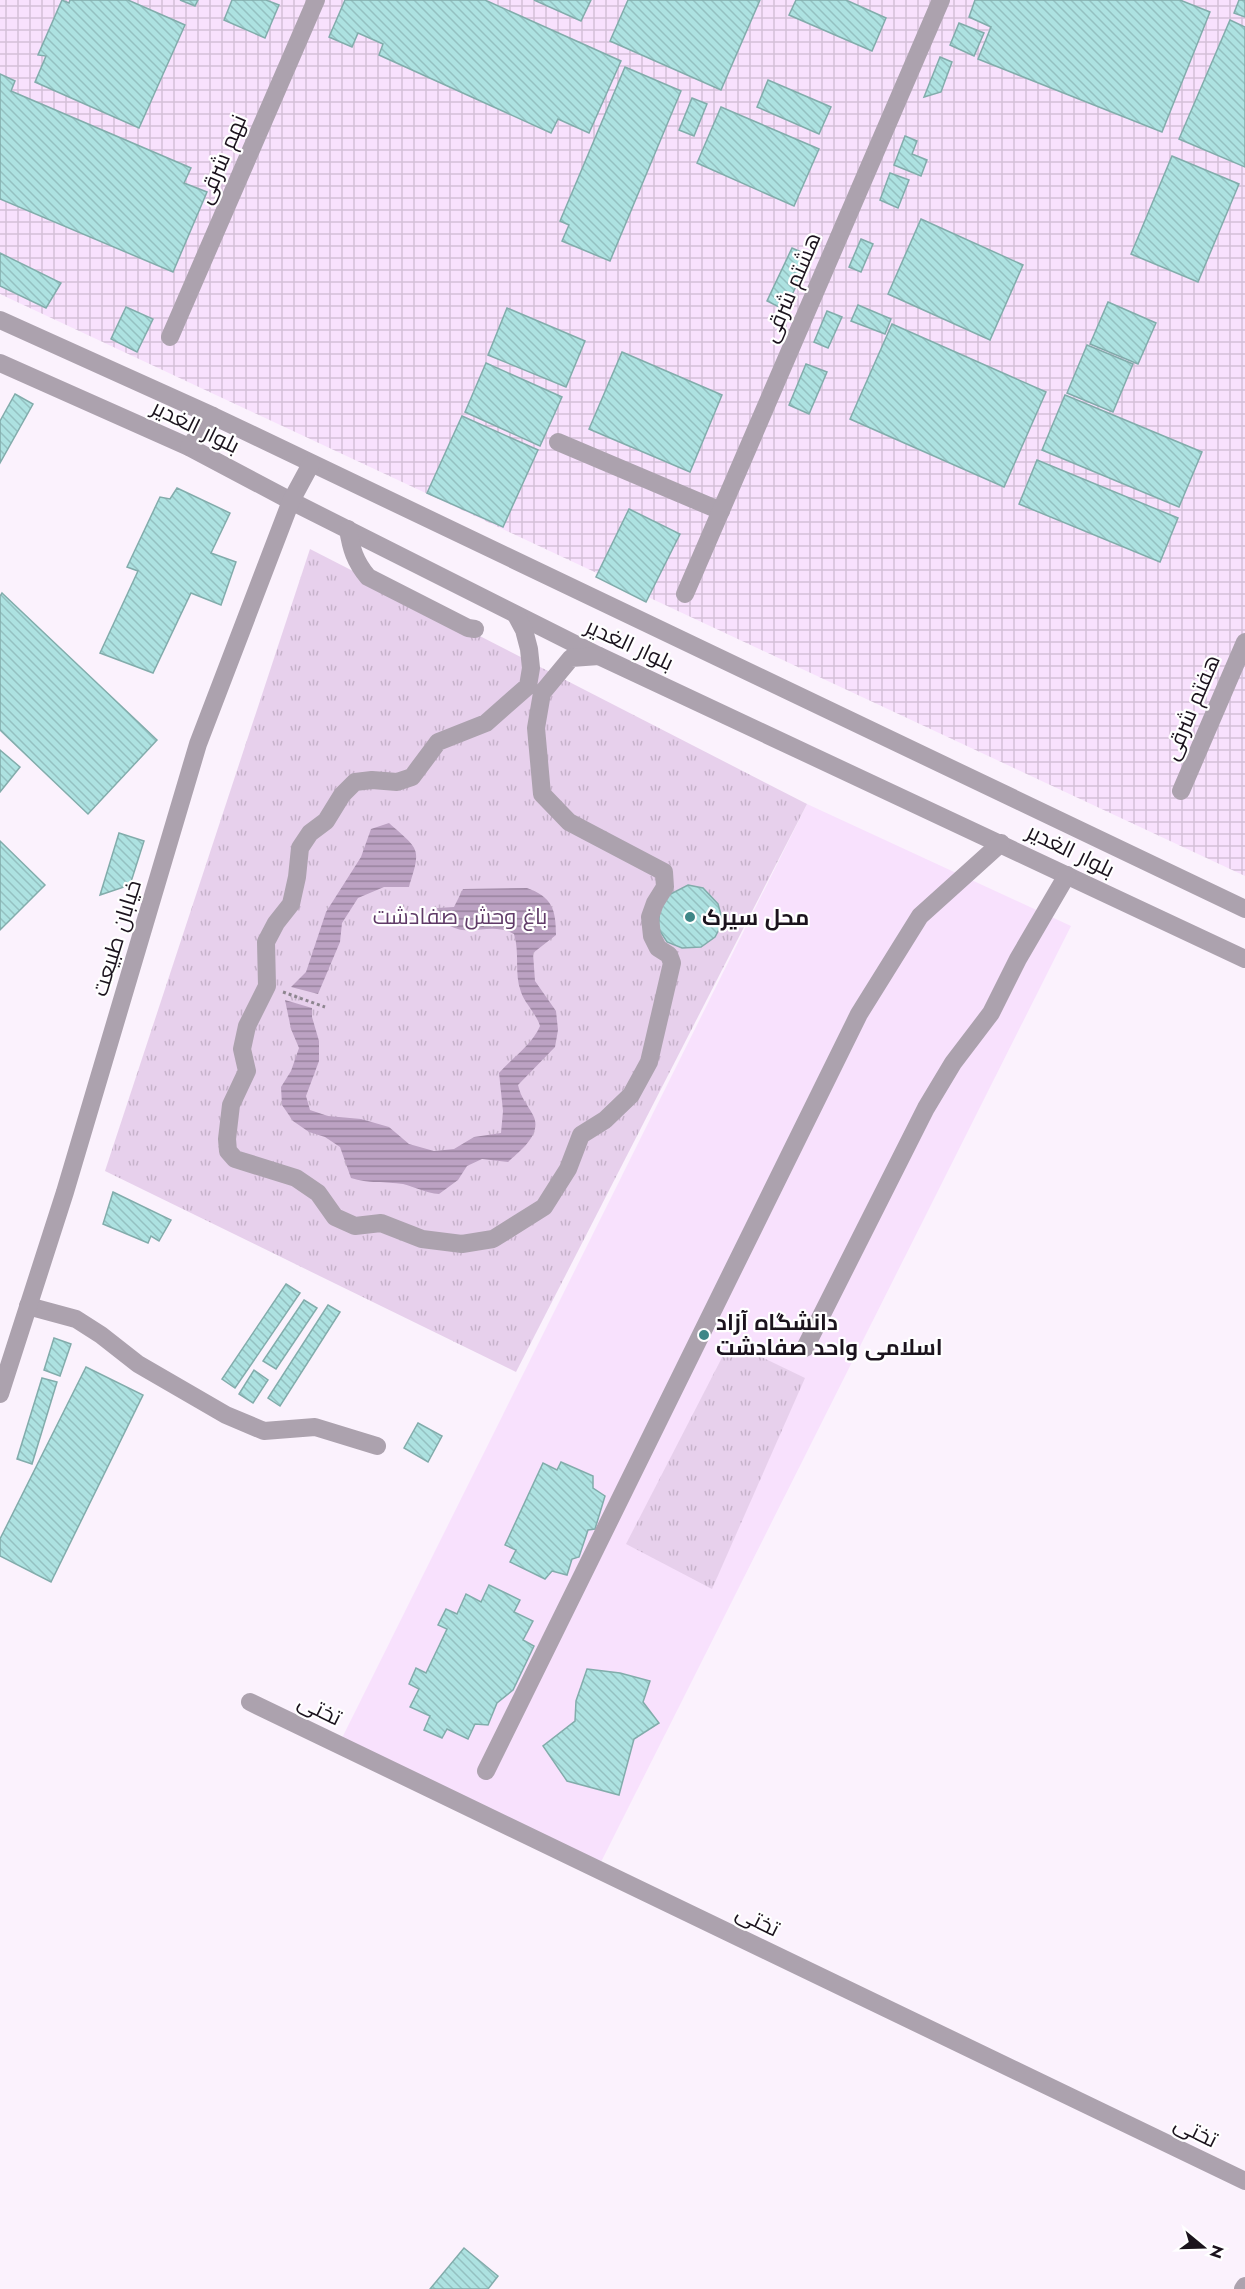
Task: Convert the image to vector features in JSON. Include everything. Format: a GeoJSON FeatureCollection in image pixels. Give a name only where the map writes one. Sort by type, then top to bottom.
{"type":"FeatureCollection","features":[{"type":"Feature","properties":{"kind":"street","name":"نهم شرقی"},"geometry":{"type":"LineString","coordinates":[[170,338],[316,0]]}},
{"type":"Feature","properties":{"kind":"street","name":"هشتم شرقی"},"geometry":{"type":"LineString","coordinates":[[685,594],[940,0]]}},
{"type":"Feature","properties":{"kind":"street","name":"بلوار الغدیر"},"geometry":{"type":"LineString","coordinates":[[0,320],[213,416],[1245,909]]}},
{"type":"Feature","properties":{"kind":"street","name":"بلوار الغدیر"},"geometry":{"type":"LineString","coordinates":[[0,363],[189,447],[599,656],[1245,959]]}},
{"type":"Feature","properties":{"kind":"street"},"geometry":{"type":"LineString","coordinates":[[189,447],[213,416]]}},
{"type":"Feature","properties":{"kind":"street"},"geometry":{"type":"LineString","coordinates":[[558,441],[721,511]]}},
{"type":"Feature","properties":{"kind":"street","name":"خیابان طبیعت"},"geometry":{"type":"LineString","coordinates":[[0,1394],[69,1181],[198,744],[291,501],[311,464]]}},
{"type":"Feature","properties":{"kind":"street"},"geometry":{"type":"LineString","coordinates":[[348,529],[351,549],[358,566],[368,577],[468,628],[475,629]]}},
{"type":"Feature","properties":{"kind":"street"},"geometry":{"type":"LineString","coordinates":[[516,615],[530,649],[531,668],[528,686],[486,723],[438,742],[412,777],[398,782],[372,780],[355,782],[342,795],[326,821],[310,833],[300,848],[291,904],[276,923],[266,942],[267,986],[247,1026],[242,1049],[247,1071],[231,1105],[228,1151],[235,1160],[296,1178],[318,1193],[335,1217],[355,1226],[381,1223],[422,1239],[462,1244],[493,1239],[544,1207],[568,1169],[581,1135],[605,1120],[631,1095],[649,1062],[672,963],[669,955],[658,948],[652,936],[650,917],[665,887],[664,872],[569,822],[542,794],[536,728],[542,693],[571,658],[599,656]]}},
{"type":"Feature","properties":{"kind":"street","name":"هفتم شرقی"},"geometry":{"type":"LineString","coordinates":[[1181,791],[1245,642]]}},
{"type":"Feature","properties":{"kind":"street"},"geometry":{"type":"LineString","coordinates":[[486,1771],[859,1014],[920,916],[1001,843]]}},
{"type":"Feature","properties":{"kind":"street"},"geometry":{"type":"LineString","coordinates":[[805,1348],[926,1108],[953,1063],[991,1013],[1018,959],[1067,875]]}},
{"type":"Feature","properties":{"kind":"street"},"geometry":{"type":"LineString","coordinates":[[28,1306],[76,1319],[138,1364],[226,1415],[264,1431],[315,1427],[377,1446]]}},
{"type":"Feature","properties":{"kind":"street","name":"تختی"},"geometry":{"type":"LineString","coordinates":[[250,1701],[1245,2181]]}},
{"type":"Feature","properties":{"kind":"path"},"geometry":{"type":"LineString","coordinates":[[267,986],[325,1007]]}},
{"type":"Feature","properties":{"kind":"shaded area"},"geometry":{"type":"Polygon","coordinates":[[[0,0],[1245,0],[1245,876],[0,294],[0,0]]]}},
{"type":"Feature","properties":{"kind":"shaded area","name":"دانشگاه آزاد اسلامی واحد صفادشت"},"geometry":{"type":"Polygon","coordinates":[[[807,804],[1071,926],[599,1866],[339,1744],[807,804]]]}},
{"type":"Feature","properties":{"kind":"shaded area"},"geometry":{"type":"Polygon","coordinates":[[[389,823],[407,839],[415,850],[416,864],[409,887],[384,887],[358,898],[342,923],[340,942],[318,994],[291,987],[306,972],[326,912],[361,857],[371,829],[389,823]]]}},
{"type":"Feature","properties":{"kind":"shaded area"},"geometry":{"type":"Polygon","coordinates":[[[527,888],[547,900],[555,918],[556,935],[533,953],[535,981],[556,1011],[558,1030],[555,1047],[518,1085],[535,1122],[535,1129],[529,1142],[508,1162],[482,1159],[467,1166],[458,1180],[439,1194],[403,1184],[351,1178],[340,1147],[325,1137],[309,1132],[293,1121],[282,1105],[281,1087],[291,1071],[299,1048],[291,1029],[285,1000],[312,1008],[312,1017],[319,1041],[319,1061],[306,1096],[310,1110],[328,1116],[361,1119],[389,1127],[409,1144],[434,1151],[454,1149],[474,1137],[501,1133],[503,1111],[499,1073],[527,1045],[540,1026],[519,985],[514,934],[501,929],[456,929],[439,921],[437,908],[454,907],[463,889],[527,888]]]}},
{"type":"Feature","properties":{"kind":"green space","name":"باغ وحش صفادشت"},"geometry":{"type":"Polygon","coordinates":[[[310,549],[807,804],[516,1372],[105,1171],[310,549]]]}},
{"type":"Feature","properties":{"kind":"green space"},"geometry":{"type":"Polygon","coordinates":[[[730,1342],[805,1378],[712,1589],[626,1544],[730,1342]]]}},
{"type":"Feature","properties":{"kind":"building"},"geometry":{"type":"Polygon","coordinates":[[[62,0],[69,3],[70,0],[128,0],[185,25],[139,128],[35,82],[46,56],[38,55],[62,0]]]}},
{"type":"Feature","properties":{"kind":"building"},"geometry":{"type":"Polygon","coordinates":[[[180,0],[198,0],[195,6],[180,0]]]}},
{"type":"Feature","properties":{"kind":"building"},"geometry":{"type":"Polygon","coordinates":[[[232,0],[266,0],[279,5],[265,38],[224,20],[232,0]]]}},
{"type":"Feature","properties":{"kind":"building"},"geometry":{"type":"Polygon","coordinates":[[[345,0],[485,0],[621,61],[589,133],[558,119],[551,133],[379,55],[383,44],[358,33],[352,47],[329,37],[345,0]]]}},
{"type":"Feature","properties":{"kind":"building"},"geometry":{"type":"Polygon","coordinates":[[[534,0],[591,0],[581,21],[534,0]]]}},
{"type":"Feature","properties":{"kind":"building"},"geometry":{"type":"Polygon","coordinates":[[[628,0],[760,0],[721,90],[610,41],[628,0]]]}},
{"type":"Feature","properties":{"kind":"building"},"geometry":{"type":"Polygon","coordinates":[[[796,0],[846,0],[886,18],[872,51],[789,15],[796,0]]]}},
{"type":"Feature","properties":{"kind":"building"},"geometry":{"type":"Polygon","coordinates":[[[975,0],[1180,0],[1210,12],[1162,132],[978,59],[991,27],[969,17],[975,0]]]}},
{"type":"Feature","properties":{"kind":"building"},"geometry":{"type":"Polygon","coordinates":[[[1239,0],[1245,0],[1245,17],[1234,13],[1239,0]]]}},
{"type":"Feature","properties":{"kind":"building"},"geometry":{"type":"Polygon","coordinates":[[[1230,20],[1245,27],[1245,167],[1179,139],[1230,20]]]}},
{"type":"Feature","properties":{"kind":"building"},"geometry":{"type":"Polygon","coordinates":[[[959,23],[984,33],[974,56],[950,45],[959,23]]]}},
{"type":"Feature","properties":{"kind":"building"},"geometry":{"type":"Polygon","coordinates":[[[940,57],[952,62],[941,92],[924,97],[940,57]]]}},
{"type":"Feature","properties":{"kind":"building"},"geometry":{"type":"Polygon","coordinates":[[[625,67],[681,91],[610,261],[562,241],[569,225],[560,221],[625,67]]]}},
{"type":"Feature","properties":{"kind":"building"},"geometry":{"type":"Polygon","coordinates":[[[0,74],[15,81],[11,91],[191,168],[184,183],[207,192],[173,272],[0,199],[0,74]]]}},
{"type":"Feature","properties":{"kind":"building"},"geometry":{"type":"Polygon","coordinates":[[[768,80],[831,107],[819,134],[757,107],[768,80]]]}},
{"type":"Feature","properties":{"kind":"building"},"geometry":{"type":"Polygon","coordinates":[[[692,98],[707,104],[694,136],[679,130],[692,98]]]}},
{"type":"Feature","properties":{"kind":"building"},"geometry":{"type":"Polygon","coordinates":[[[721,107],[819,149],[794,206],[697,163],[721,107]]]}},
{"type":"Feature","properties":{"kind":"building"},"geometry":{"type":"Polygon","coordinates":[[[905,136],[917,141],[912,154],[927,160],[921,176],[894,165],[905,136]]]}},
{"type":"Feature","properties":{"kind":"building"},"geometry":{"type":"Polygon","coordinates":[[[1172,156],[1239,184],[1198,282],[1131,254],[1172,156]]]}},
{"type":"Feature","properties":{"kind":"building"},"geometry":{"type":"Polygon","coordinates":[[[890,173],[909,180],[898,208],[880,200],[890,173]]]}},
{"type":"Feature","properties":{"kind":"building"},"geometry":{"type":"Polygon","coordinates":[[[921,219],[1023,265],[990,340],[888,294],[921,219]]]}},
{"type":"Feature","properties":{"kind":"building"},"geometry":{"type":"Polygon","coordinates":[[[861,239],[873,244],[861,272],[849,267],[861,239]]]}},
{"type":"Feature","properties":{"kind":"building"},"geometry":{"type":"Polygon","coordinates":[[[792,248],[810,256],[785,310],[767,301],[792,248]]]}},
{"type":"Feature","properties":{"kind":"building"},"geometry":{"type":"Polygon","coordinates":[[[0,253],[61,283],[46,308],[0,286],[0,253]]]}},
{"type":"Feature","properties":{"kind":"building"},"geometry":{"type":"Polygon","coordinates":[[[1108,302],[1156,323],[1138,364],[1090,344],[1108,302]]]}},
{"type":"Feature","properties":{"kind":"building"},"geometry":{"type":"Polygon","coordinates":[[[858,305],[891,319],[885,334],[851,321],[858,305]]]}},
{"type":"Feature","properties":{"kind":"building"},"geometry":{"type":"Polygon","coordinates":[[[126,307],[153,319],[137,352],[111,339],[126,307]]]}},
{"type":"Feature","properties":{"kind":"building"},"geometry":{"type":"Polygon","coordinates":[[[507,308],[585,341],[566,387],[488,355],[507,308]]]}},
{"type":"Feature","properties":{"kind":"building"},"geometry":{"type":"Polygon","coordinates":[[[827,311],[842,317],[828,348],[814,342],[827,311]]]}},
{"type":"Feature","properties":{"kind":"building"},"geometry":{"type":"Polygon","coordinates":[[[892,324],[1046,392],[1004,487],[850,419],[892,324]]]}},
{"type":"Feature","properties":{"kind":"building"},"geometry":{"type":"Polygon","coordinates":[[[1087,345],[1133,364],[1113,412],[1067,393],[1087,345]]]}},
{"type":"Feature","properties":{"kind":"building"},"geometry":{"type":"Polygon","coordinates":[[[622,352],[722,395],[690,472],[589,429],[622,352]]]}},
{"type":"Feature","properties":{"kind":"building"},"geometry":{"type":"Polygon","coordinates":[[[486,363],[562,397],[540,446],[465,412],[486,363]]]}},
{"type":"Feature","properties":{"kind":"building"},"geometry":{"type":"Polygon","coordinates":[[[806,364],[827,372],[809,414],[789,405],[806,364]]]}},
{"type":"Feature","properties":{"kind":"building"},"geometry":{"type":"Polygon","coordinates":[[[15,394],[33,404],[0,463],[0,421],[15,394]]]}},
{"type":"Feature","properties":{"kind":"building"},"geometry":{"type":"Polygon","coordinates":[[[1065,395],[1202,452],[1179,507],[1042,450],[1065,395]]]}},
{"type":"Feature","properties":{"kind":"building"},"geometry":{"type":"Polygon","coordinates":[[[462,416],[538,450],[503,527],[427,493],[462,416]]]}},
{"type":"Feature","properties":{"kind":"building"},"geometry":{"type":"Polygon","coordinates":[[[1037,460],[1178,518],[1160,562],[1019,504],[1037,460]]]}},
{"type":"Feature","properties":{"kind":"building"},"geometry":{"type":"Polygon","coordinates":[[[177,488],[230,513],[211,553],[236,562],[221,605],[191,593],[153,673],[100,653],[138,571],[127,567],[160,497],[170,499],[177,488]]]}},
{"type":"Feature","properties":{"kind":"building"},"geometry":{"type":"Polygon","coordinates":[[[629,509],[680,534],[646,602],[596,577],[629,509]]]}},
{"type":"Feature","properties":{"kind":"building"},"geometry":{"type":"Polygon","coordinates":[[[2,593],[157,740],[88,814],[0,730],[0,596],[2,593]]]}},
{"type":"Feature","properties":{"kind":"building"},"geometry":{"type":"Polygon","coordinates":[[[0,750],[20,767],[0,792],[0,750]]]}},
{"type":"Feature","properties":{"kind":"building"},"geometry":{"type":"Polygon","coordinates":[[[119,833],[144,841],[130,885],[100,895],[119,833]]]}},
{"type":"Feature","properties":{"kind":"building"},"geometry":{"type":"Polygon","coordinates":[[[0,841],[45,885],[0,930],[0,841]]]}},
{"type":"Feature","properties":{"kind":"building","name":"محل سیرک"},"geometry":{"type":"Polygon","coordinates":[[[688,885],[703,888],[718,904],[723,922],[715,937],[701,947],[682,948],[667,942],[658,928],[661,899],[688,885]]]}},
{"type":"Feature","properties":{"kind":"building"},"geometry":{"type":"Polygon","coordinates":[[[113,1192],[171,1220],[159,1241],[151,1236],[148,1243],[103,1224],[113,1192]]]}},
{"type":"Feature","properties":{"kind":"building"},"geometry":{"type":"Polygon","coordinates":[[[286,1284],[300,1293],[235,1388],[222,1379],[286,1284]]]}},
{"type":"Feature","properties":{"kind":"building"},"geometry":{"type":"Polygon","coordinates":[[[304,1300],[317,1308],[276,1369],[263,1361],[304,1300]]]}},
{"type":"Feature","properties":{"kind":"building"},"geometry":{"type":"Polygon","coordinates":[[[328,1305],[340,1312],[280,1406],[268,1398],[328,1305]]]}},
{"type":"Feature","properties":{"kind":"building"},"geometry":{"type":"Polygon","coordinates":[[[54,1338],[71,1344],[60,1376],[44,1370],[54,1338]]]}},
{"type":"Feature","properties":{"kind":"building"},"geometry":{"type":"Polygon","coordinates":[[[86,1367],[143,1395],[51,1582],[0,1556],[0,1539],[86,1367]]]}},
{"type":"Feature","properties":{"kind":"building"},"geometry":{"type":"Polygon","coordinates":[[[254,1370],[268,1380],[253,1403],[239,1394],[254,1370]]]}},
{"type":"Feature","properties":{"kind":"building"},"geometry":{"type":"Polygon","coordinates":[[[42,1378],[57,1382],[32,1464],[17,1459],[42,1378]]]}},
{"type":"Feature","properties":{"kind":"building"},"geometry":{"type":"Polygon","coordinates":[[[418,1423],[442,1436],[428,1462],[404,1448],[418,1423]]]}},
{"type":"Feature","properties":{"kind":"building"},"geometry":{"type":"Polygon","coordinates":[[[561,1462],[593,1476],[593,1488],[605,1496],[595,1529],[588,1530],[579,1557],[572,1559],[567,1575],[552,1571],[545,1579],[510,1562],[516,1550],[505,1545],[543,1463],[557,1470],[561,1462]]]}},
{"type":"Feature","properties":{"kind":"building"},"geometry":{"type":"Polygon","coordinates":[[[489,1585],[520,1600],[514,1612],[533,1621],[523,1640],[534,1646],[513,1690],[497,1703],[488,1725],[475,1724],[468,1739],[447,1729],[442,1738],[424,1730],[430,1716],[410,1707],[419,1689],[409,1684],[416,1668],[426,1673],[447,1629],[438,1625],[446,1609],[457,1614],[466,1594],[481,1602],[489,1585]]]}},
{"type":"Feature","properties":{"kind":"building"},"geometry":{"type":"Polygon","coordinates":[[[587,1669],[620,1673],[650,1681],[643,1702],[659,1723],[634,1739],[619,1795],[567,1781],[543,1746],[575,1721],[576,1701],[587,1669]]]}},
{"type":"Feature","properties":{"kind":"building"},"geometry":{"type":"Polygon","coordinates":[[[464,2248],[498,2276],[488,2289],[430,2289],[464,2248]]]}},
{"type":"Feature","properties":{"kind":"place","name":"محل سیرک"},"geometry":{"type":"Point","coordinates":[690,917]}},
{"type":"Feature","properties":{"kind":"place","name":"دانشگاه آزاد اسلامی واحد صفادشت"},"geometry":{"type":"Point","coordinates":[704,1335]}}]}
